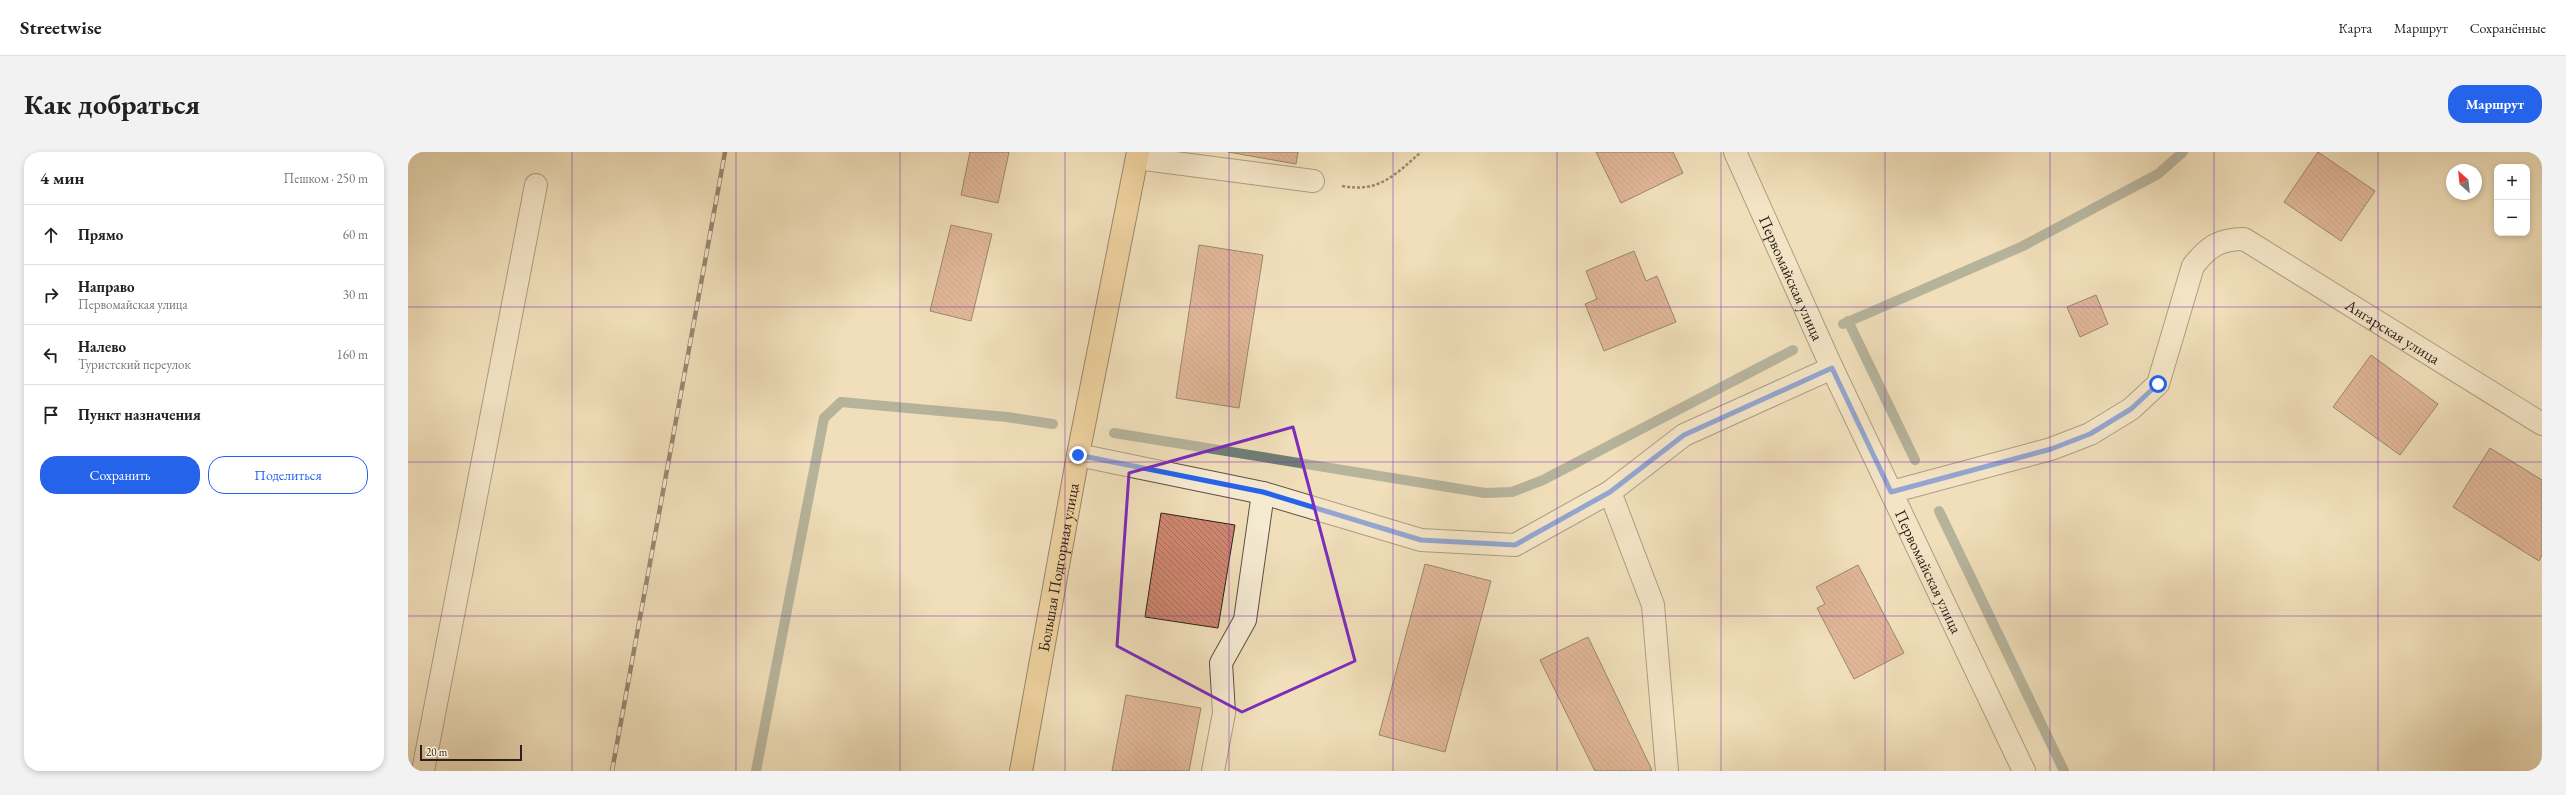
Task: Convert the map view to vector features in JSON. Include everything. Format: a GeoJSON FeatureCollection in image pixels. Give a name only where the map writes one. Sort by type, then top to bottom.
{"type":"FeatureCollection","features":[{"type":"Feature","properties":{"kind":"main road","name":"Большая Подгорная улица"},"geometry":{"type":"LineString","coordinates":[[1021,771],[1078,455],[1137,155]]}},
{"type":"Feature","properties":{"kind":"street","name":"Первомайская улица"},"geometry":{"type":"LineString","coordinates":[[1734,152],[1832,368],[2024,771]]}},
{"type":"Feature","properties":{"kind":"street"},"geometry":{"type":"LineString","coordinates":[[1137,155],[1314,181]]}},
{"type":"Feature","properties":{"kind":"street"},"geometry":{"type":"LineString","coordinates":[[423,771],[536,185]]}},
{"type":"Feature","properties":{"kind":"street","name":"Ангарская улица"},"geometry":{"type":"LineString","coordinates":[[1891,492],[2051,449],[2090,434],[2131,409],[2158,384],[2193,266],[2204,251],[2226,239],[2244,239],[2542,424]]}},
{"type":"Feature","properties":{"kind":"street"},"geometry":{"type":"LineString","coordinates":[[1078,455],[1263,492],[1421,540],[1515,545],[1610,492],[1684,435],[1832,368]]}},
{"type":"Feature","properties":{"kind":"street"},"geometry":{"type":"LineString","coordinates":[[1213,771],[1224,713],[1221,663],[1245,620],[1263,492]]}},
{"type":"Feature","properties":{"kind":"street"},"geometry":{"type":"LineString","coordinates":[[1610,492],[1653,605],[1668,771]]}},
{"type":"Feature","properties":{"kind":"path"},"geometry":{"type":"LineString","coordinates":[[1314,181],[1356,189],[1389,181],[1421,152]]}},
{"type":"Feature","properties":{"kind":"highlighted area"},"geometry":{"type":"Polygon","coordinates":[[[1293,427],[1355,661],[1242,712],[1117,646],[1129,473],[1293,427]]]}},
{"type":"Feature","properties":{"kind":"building"},"geometry":{"type":"Polygon","coordinates":[[[970,152],[1009,152],[998,203],[961,195],[970,152]]]}},
{"type":"Feature","properties":{"kind":"building"},"geometry":{"type":"Polygon","coordinates":[[[1228,152],[1298,152],[1296,164],[1228,152]]]}},
{"type":"Feature","properties":{"kind":"building"},"geometry":{"type":"Polygon","coordinates":[[[1596,152],[1673,152],[1683,173],[1621,203],[1596,152]]]}},
{"type":"Feature","properties":{"kind":"building"},"geometry":{"type":"Polygon","coordinates":[[[2318,152],[2375,191],[2341,241],[2284,202],[2318,152]]]}},
{"type":"Feature","properties":{"kind":"building"},"geometry":{"type":"Polygon","coordinates":[[[951,225],[992,234],[971,321],[930,311],[951,225]]]}},
{"type":"Feature","properties":{"kind":"building"},"geometry":{"type":"Polygon","coordinates":[[[1199,245],[1263,255],[1239,408],[1176,398],[1199,245]]]}},
{"type":"Feature","properties":{"kind":"building"},"geometry":{"type":"Polygon","coordinates":[[[1634,251],[1646,281],[1657,276],[1676,322],[1604,351],[1585,304],[1597,299],[1586,271],[1634,251]]]}},
{"type":"Feature","properties":{"kind":"building"},"geometry":{"type":"Polygon","coordinates":[[[2096,295],[2108,324],[2080,337],[2067,307],[2096,295]]]}},
{"type":"Feature","properties":{"kind":"building"},"geometry":{"type":"Polygon","coordinates":[[[2371,355],[2438,404],[2400,455],[2333,407],[2371,355]]]}},
{"type":"Feature","properties":{"kind":"building"},"geometry":{"type":"Polygon","coordinates":[[[2490,448],[2542,480],[2542,555],[2539,561],[2453,507],[2490,448]]]}},
{"type":"Feature","properties":{"kind":"building"},"geometry":{"type":"Polygon","coordinates":[[[1161,513],[1235,525],[1218,628],[1145,617],[1161,513]]]}},
{"type":"Feature","properties":{"kind":"building"},"geometry":{"type":"Polygon","coordinates":[[[1425,564],[1491,581],[1445,752],[1379,735],[1425,564]]]}},
{"type":"Feature","properties":{"kind":"building"},"geometry":{"type":"Polygon","coordinates":[[[1858,565],[1904,653],[1854,679],[1817,608],[1825,604],[1816,587],[1858,565]]]}},
{"type":"Feature","properties":{"kind":"building"},"geometry":{"type":"Polygon","coordinates":[[[1588,637],[1652,770],[1650,771],[1595,771],[1540,660],[1588,637]]]}},
{"type":"Feature","properties":{"kind":"building"},"geometry":{"type":"Polygon","coordinates":[[[1126,695],[1201,708],[1189,771],[1112,771],[1126,695]]]}},
{"type":"Feature","properties":{"kind":"waterway"},"geometry":{"type":"LineString","coordinates":[[1843,324],[2023,246],[2158,174],[2183,152]]}},
{"type":"Feature","properties":{"kind":"waterway"},"geometry":{"type":"LineString","coordinates":[[1848,321],[1915,460]]}},
{"type":"Feature","properties":{"kind":"waterway"},"geometry":{"type":"LineString","coordinates":[[1114,433],[1485,493],[1512,492],[1543,480],[1793,350]]}},
{"type":"Feature","properties":{"kind":"waterway"},"geometry":{"type":"LineString","coordinates":[[756,771],[824,418],[841,402],[1007,417],[1053,424]]}},
{"type":"Feature","properties":{"kind":"waterway"},"geometry":{"type":"LineString","coordinates":[[1939,511],[2064,771]]}},
{"type":"Feature","properties":{"kind":"railway"},"geometry":{"type":"LineString","coordinates":[[612,771],[725,152]]}},
{"type":"Feature","properties":{"kind":"route"},"geometry":{"type":"LineString","coordinates":[[1078,455],[1263,492],[1421,540],[1515,545],[1610,492],[1684,435],[1832,368],[1891,492],[2051,449],[2090,434],[2131,409],[2158,384]]}}]}
